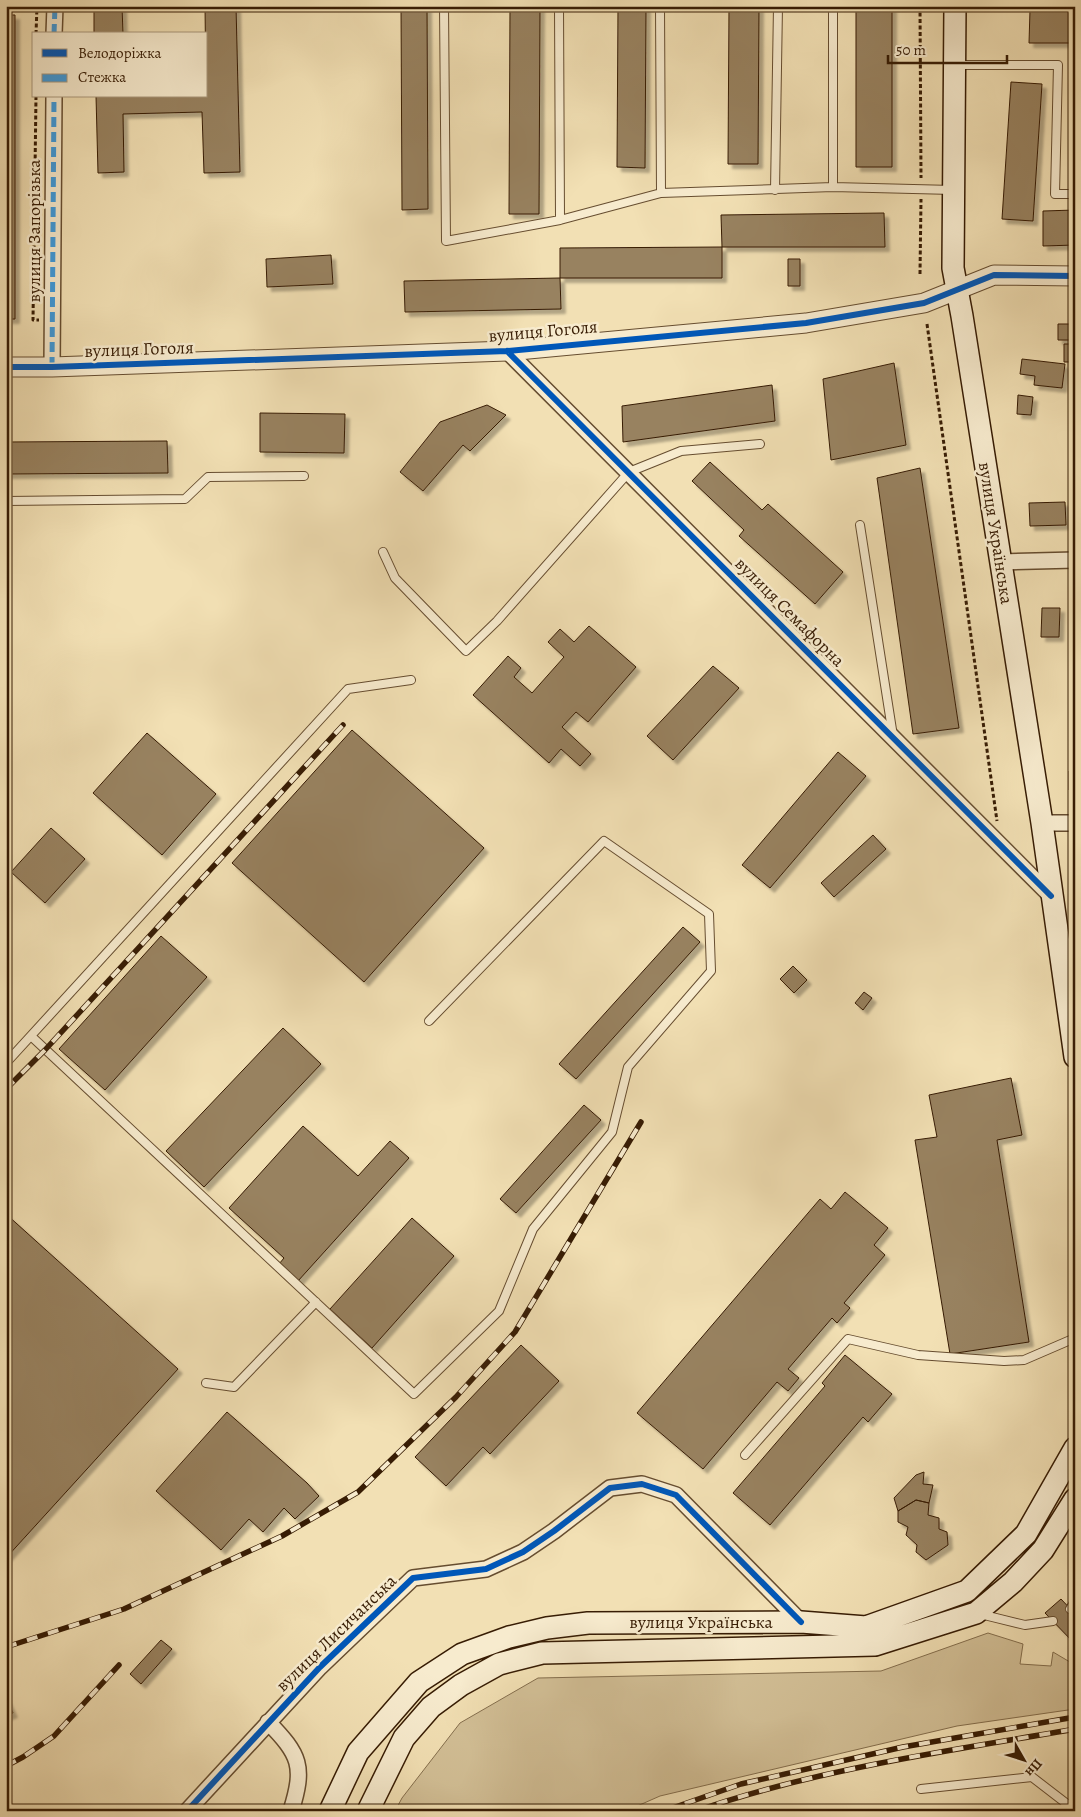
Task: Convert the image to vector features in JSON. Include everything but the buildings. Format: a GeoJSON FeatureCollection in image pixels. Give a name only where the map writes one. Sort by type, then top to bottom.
{"type":"FeatureCollection","features":[{"type":"Feature","properties":{"kind":"main road","name":"вулиця Українська"},"geometry":{"type":"LineString","coordinates":[[955,6],[953,268],[1042,824],[1075,1057]]}},
{"type":"Feature","properties":{"kind":"main road","name":"вулиця Українська"},"geometry":{"type":"LineString","coordinates":[[330,1811],[358,1752],[419,1682],[462,1654],[509,1637],[547,1628],[588,1623],[801,1622],[866,1627],[967,1591],[1026,1534],[1075,1448]]}},
{"type":"Feature","properties":{"kind":"main road","name":"вулиця Українська"},"geometry":{"type":"LineString","coordinates":[[368,1811],[404,1738],[431,1707],[462,1685],[499,1664],[542,1653],[874,1644],[976,1612],[1013,1582],[1043,1550],[1073,1506]]}},
{"type":"Feature","properties":{"kind":"street"},"geometry":{"type":"LineString","coordinates":[[54,6],[54,32]]}},
{"type":"Feature","properties":{"kind":"street","name":"вулиця Запорізька"},"geometry":{"type":"LineString","coordinates":[[52,367],[54,98]]}},
{"type":"Feature","properties":{"kind":"street","name":"вулиця Гоголя"},"geometry":{"type":"LineString","coordinates":[[6,367],[507,351],[806,323],[924,303],[994,275],[1075,276]]}},
{"type":"Feature","properties":{"kind":"street","name":"вулиця Семафорна"},"geometry":{"type":"LineString","coordinates":[[507,351],[630,472],[1051,896]]}},
{"type":"Feature","properties":{"kind":"street"},"geometry":{"type":"LineString","coordinates":[[1001,562],[1075,560]]}},
{"type":"Feature","properties":{"kind":"street"},"geometry":{"type":"LineString","coordinates":[[1042,824],[1075,823]]}},
{"type":"Feature","properties":{"kind":"street","name":"вулиця Лисичанська"},"geometry":{"type":"LineString","coordinates":[[187,1811],[320,1667],[413,1578],[486,1569],[523,1552],[610,1488],[642,1484],[676,1495],[801,1622]]}},
{"type":"Feature","properties":{"kind":"street"},"geometry":{"type":"LineString","coordinates":[[268,1722],[286,1741],[298,1763],[298,1787],[291,1811]]}},
{"type":"Feature","properties":{"kind":"lane"},"geometry":{"type":"LineString","coordinates":[[444,6],[446,241],[560,220],[661,193],[833,187],[954,190]]}},
{"type":"Feature","properties":{"kind":"lane"},"geometry":{"type":"LineString","coordinates":[[559,6],[560,220]]}},
{"type":"Feature","properties":{"kind":"lane"},"geometry":{"type":"LineString","coordinates":[[660,6],[661,193]]}},
{"type":"Feature","properties":{"kind":"lane"},"geometry":{"type":"LineString","coordinates":[[775,190],[778,6]]}},
{"type":"Feature","properties":{"kind":"lane"},"geometry":{"type":"LineString","coordinates":[[833,6],[833,187]]}},
{"type":"Feature","properties":{"kind":"lane"},"geometry":{"type":"LineString","coordinates":[[954,65],[1058,65],[1055,194],[1075,194]]}},
{"type":"Feature","properties":{"kind":"lane"},"geometry":{"type":"LineString","coordinates":[[383,552],[395,578],[466,651],[497,621],[630,472],[680,451],[760,444]]}},
{"type":"Feature","properties":{"kind":"lane"},"geometry":{"type":"LineString","coordinates":[[6,501],[185,499],[208,477],[304,476]]}},
{"type":"Feature","properties":{"kind":"lane"},"geometry":{"type":"LineString","coordinates":[[860,526],[894,738]]}},
{"type":"Feature","properties":{"kind":"lane"},"geometry":{"type":"LineString","coordinates":[[6,1063],[348,689],[410,680]]}},
{"type":"Feature","properties":{"kind":"lane"},"geometry":{"type":"LineString","coordinates":[[31,1036],[414,1394],[498,1311],[533,1229],[612,1132],[628,1067],[711,971],[709,914],[604,841],[429,1021]]}},
{"type":"Feature","properties":{"kind":"lane"},"geometry":{"type":"LineString","coordinates":[[206,1383],[234,1387],[316,1302]]}},
{"type":"Feature","properties":{"kind":"lane"},"geometry":{"type":"LineString","coordinates":[[745,1455],[848,1339],[918,1355],[1004,1361],[1024,1360],[1075,1338]]}},
{"type":"Feature","properties":{"kind":"lane"},"geometry":{"type":"LineString","coordinates":[[1070,1609],[1075,1601]]}},
{"type":"Feature","properties":{"kind":"lane"},"geometry":{"type":"LineString","coordinates":[[976,1612],[1025,1625],[1054,1621]]}},
{"type":"Feature","properties":{"kind":"lane"},"geometry":{"type":"LineString","coordinates":[[922,1789],[1032,1777],[1067,1804],[1067,1811]]}},
{"type":"Feature","properties":{"kind":"path"},"geometry":{"type":"LineString","coordinates":[[36,32],[37,6]]}},
{"type":"Feature","properties":{"kind":"path"},"geometry":{"type":"LineString","coordinates":[[920,6],[920,274]]}},
{"type":"Feature","properties":{"kind":"path"},"geometry":{"type":"LineString","coordinates":[[927,324],[1000,845]]}},
{"type":"Feature","properties":{"kind":"shaded area"},"geometry":{"type":"Polygon","coordinates":[[[988,1633],[1023,1644],[1020,1664],[1051,1666],[1053,1652],[1075,1665],[1075,1709],[957,1726],[660,1796],[626,1811],[395,1811],[402,1798],[460,1723],[538,1678],[881,1671],[988,1633]]]}},
{"type":"Feature","properties":{"kind":"railway"},"geometry":{"type":"LineString","coordinates":[[6,1089],[45,1050],[343,725]]}},
{"type":"Feature","properties":{"kind":"railway"},"geometry":{"type":"LineString","coordinates":[[6,1647],[124,1609],[282,1536],[358,1492],[456,1397],[515,1332],[641,1122]]}},
{"type":"Feature","properties":{"kind":"railway"},"geometry":{"type":"LineString","coordinates":[[6,1766],[54,1736],[119,1665]]}},
{"type":"Feature","properties":{"kind":"railway"},"geometry":{"type":"LineString","coordinates":[[664,1811],[741,1784],[903,1747],[1075,1717]]}},
{"type":"Feature","properties":{"kind":"railway"},"geometry":{"type":"LineString","coordinates":[[696,1811],[742,1796],[836,1772],[883,1762],[1075,1729]]}},
{"type":"Feature","properties":{"kind":"marked path"},"geometry":{"type":"LineString","coordinates":[[54,32],[55,6]]}},
{"type":"Feature","properties":{"kind":"marked path"},"geometry":{"type":"LineString","coordinates":[[52,367],[54,98]]}},
{"type":"Feature","properties":{"kind":"cycle path"},"geometry":{"type":"LineString","coordinates":[[6,367],[507,351],[806,323],[924,303],[994,275],[1075,276]]}},
{"type":"Feature","properties":{"kind":"cycle path"},"geometry":{"type":"LineString","coordinates":[[507,351],[1051,896]]}},
{"type":"Feature","properties":{"kind":"cycle path"},"geometry":{"type":"LineString","coordinates":[[187,1811],[320,1667],[413,1578],[486,1569],[523,1552],[610,1488],[642,1484],[676,1495],[801,1622]]}}]}
